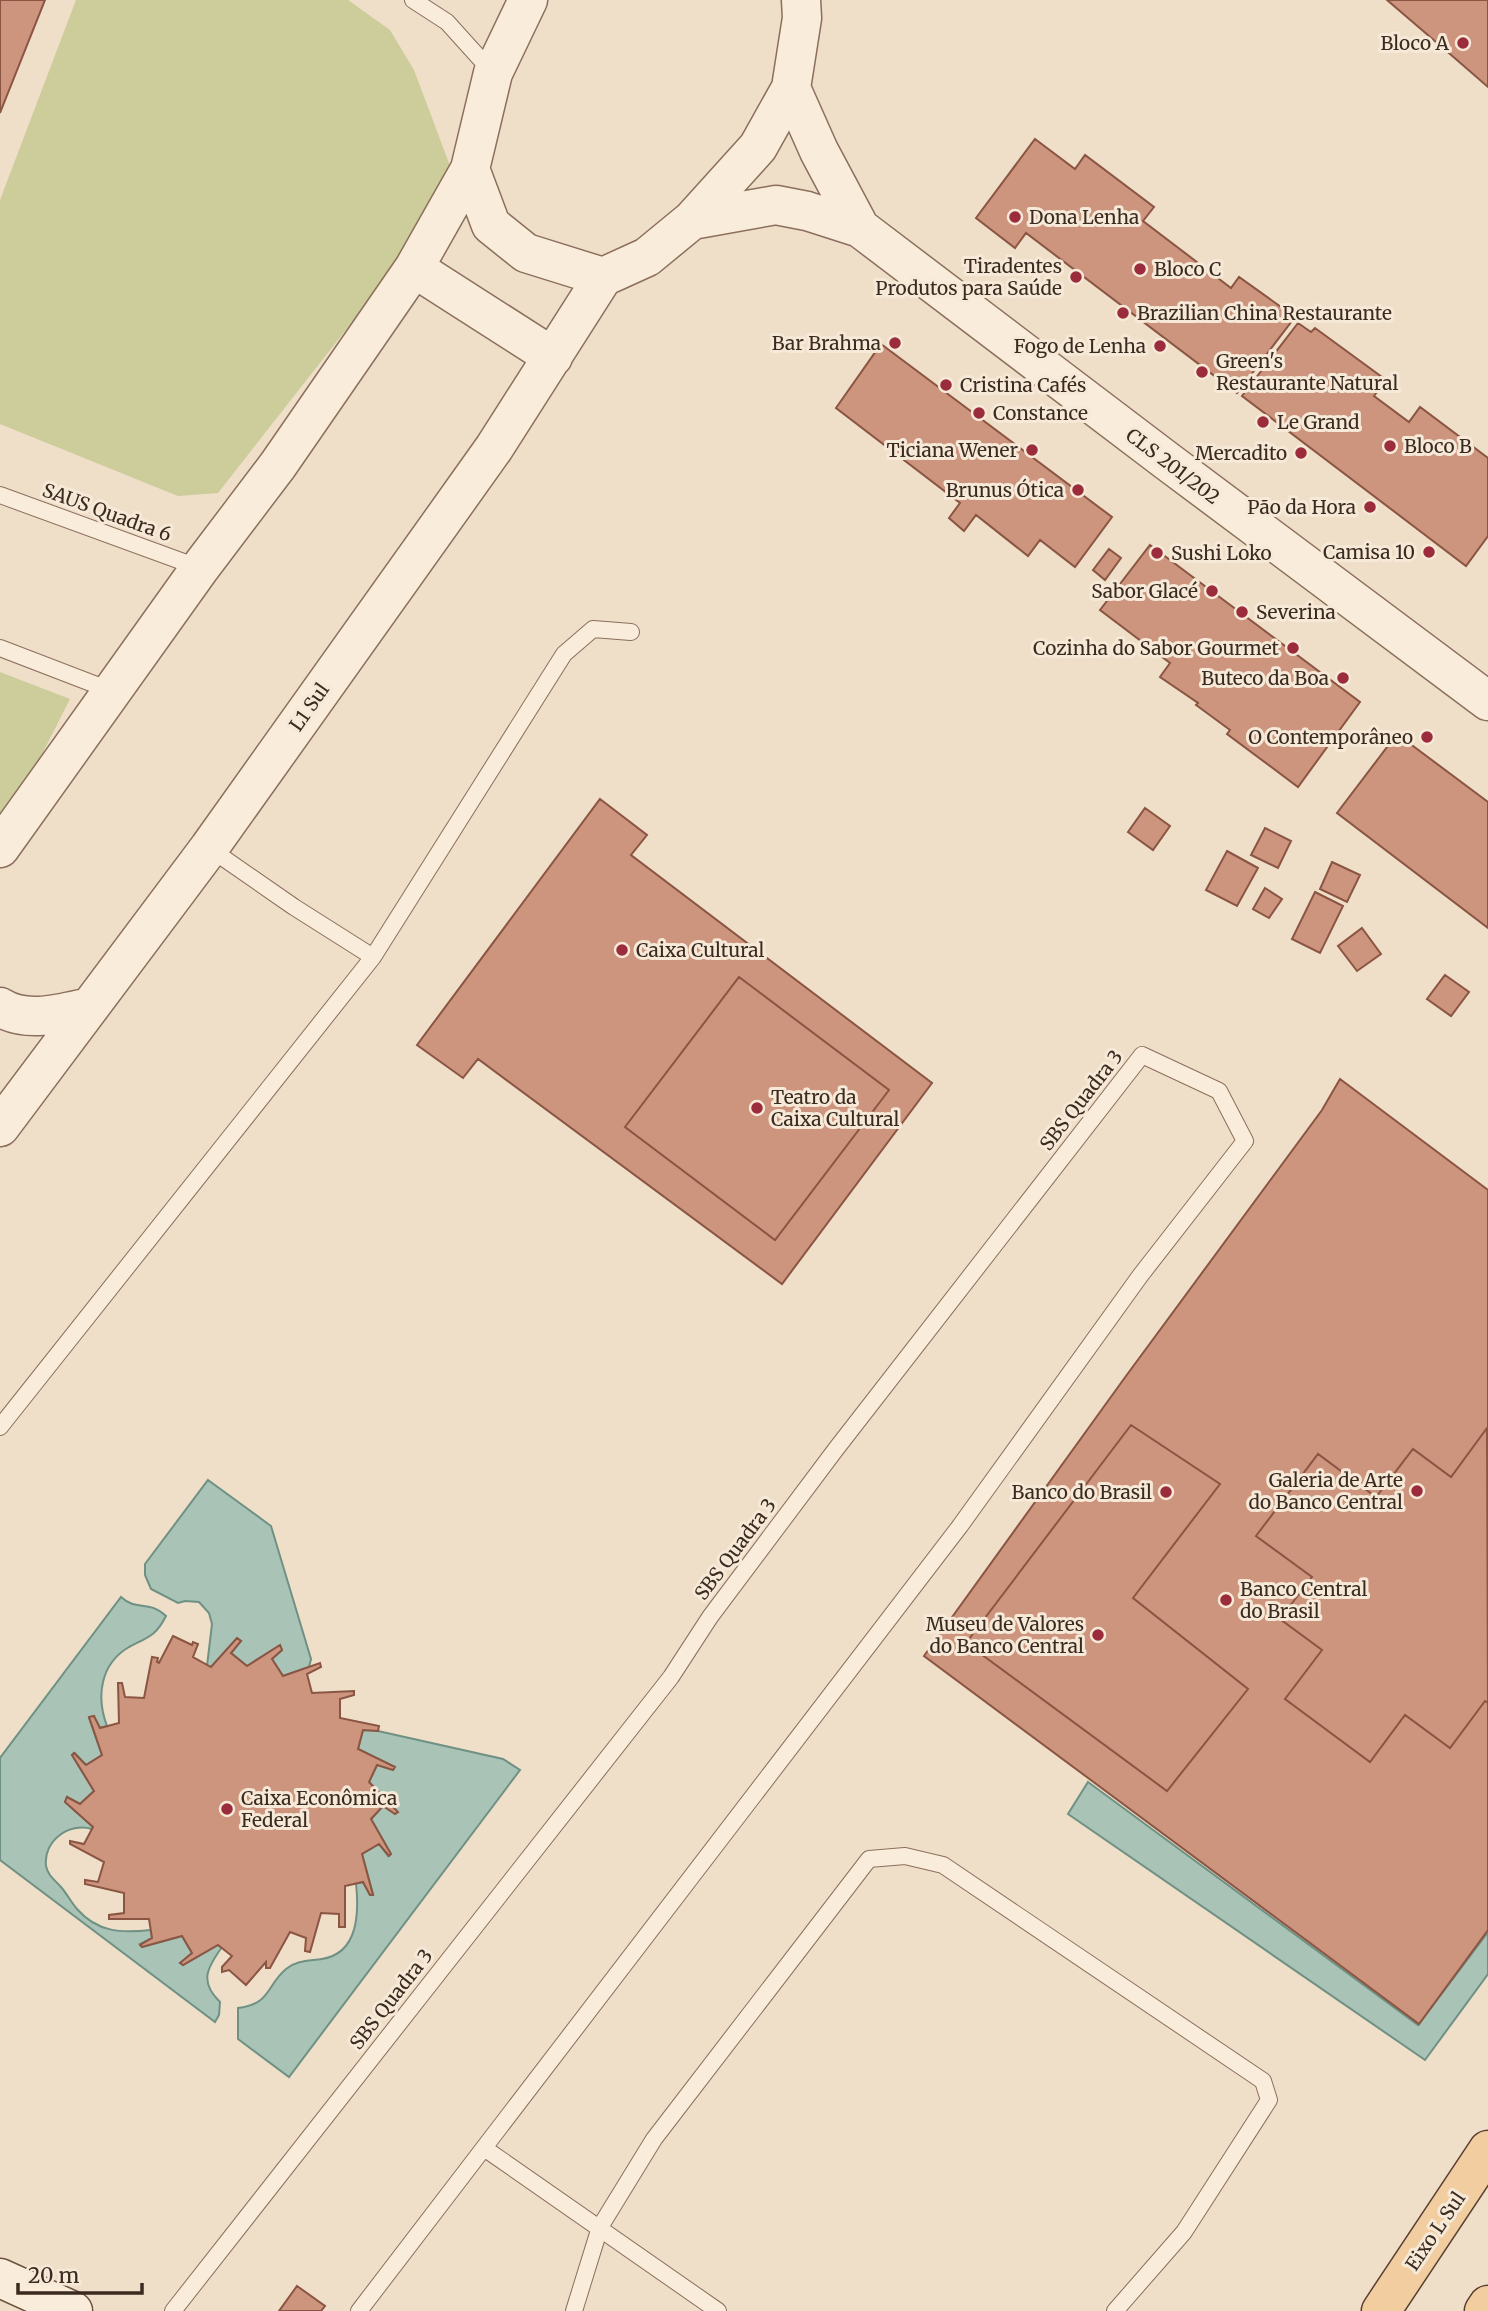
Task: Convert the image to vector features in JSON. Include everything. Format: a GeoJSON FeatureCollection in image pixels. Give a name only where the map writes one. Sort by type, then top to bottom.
{"type":"FeatureCollection","features":[{"type":"Feature","properties":{"kind":"main road","name":"Eixo L Sul"},"geometry":{"type":"LineString","coordinates":[[1381,2311],[1488,2150]]}},
{"type":"Feature","properties":{"kind":"main road"},"geometry":{"type":"LineString","coordinates":[[1484,2311],[1488,2305]]}},
{"type":"Feature","properties":{"kind":"street"},"geometry":{"type":"LineString","coordinates":[[0,848],[200,568],[278,465],[414,268],[470,169],[493,73],[528,0]]}},
{"type":"Feature","properties":{"kind":"street"},"geometry":{"type":"LineString","coordinates":[[470,169],[491,225],[526,253],[603,276],[648,257],[692,220],[758,147],[791,88],[802,18],[801,0]]}},
{"type":"Feature","properties":{"kind":"street","name":"CLS 201/202"},"geometry":{"type":"LineString","coordinates":[[791,88],[860,228]]}},
{"type":"Feature","properties":{"kind":"street","name":"CLS 201/202"},"geometry":{"type":"LineString","coordinates":[[692,220],[776,205],[807,211],[860,228],[1488,701]]}},
{"type":"Feature","properties":{"kind":"street"},"geometry":{"type":"LineString","coordinates":[[414,268],[553,357]]}},
{"type":"Feature","properties":{"kind":"street","name":"L1 Sul"},"geometry":{"type":"LineString","coordinates":[[0,1127],[209,848],[494,448],[603,276]]}},
{"type":"Feature","properties":{"kind":"street"},"geometry":{"type":"LineString","coordinates":[[0,1007],[10,1014],[46,1016],[90,1007]]}},
{"type":"Feature","properties":{"kind":"street"},"geometry":{"type":"LineString","coordinates":[[0,2278],[73,2311]]}},
{"type":"Feature","properties":{"kind":"lane"},"geometry":{"type":"LineString","coordinates":[[413,0],[447,22],[493,73]]}},
{"type":"Feature","properties":{"kind":"lane","name":"SAUS Quadra 6"},"geometry":{"type":"LineString","coordinates":[[0,495],[200,568]]}},
{"type":"Feature","properties":{"kind":"lane"},"geometry":{"type":"LineString","coordinates":[[3,1420],[373,957],[564,654],[593,629],[631,632]]}},
{"type":"Feature","properties":{"kind":"lane"},"geometry":{"type":"LineString","coordinates":[[0,648],[112,691]]}},
{"type":"Feature","properties":{"kind":"lane"},"geometry":{"type":"LineString","coordinates":[[209,848],[373,957]]}},
{"type":"Feature","properties":{"kind":"lane","name":"SBS Quadra 3"},"geometry":{"type":"LineString","coordinates":[[173,2311],[671,1677],[710,1618],[836,1449],[1142,1055],[1219,1091],[1245,1141],[1140,1276],[960,1526],[359,2311]]}},
{"type":"Feature","properties":{"kind":"lane"},"geometry":{"type":"LineString","coordinates":[[574,2311],[600,2227],[654,2138],[869,1859],[905,1856],[943,1865],[1263,2081],[1269,2100],[1262,2111],[1184,2232],[1115,2311]]}},
{"type":"Feature","properties":{"kind":"lane"},"geometry":{"type":"LineString","coordinates":[[484,2148],[718,2311]]}},
{"type":"Feature","properties":{"kind":"shaded area"},"geometry":{"type":"Polygon","coordinates":[[[76,0],[348,0],[390,30],[414,70],[458,187],[218,493],[178,496],[0,424],[0,200],[76,0]]]}},
{"type":"Feature","properties":{"kind":"shaded area"},"geometry":{"type":"Polygon","coordinates":[[[0,672],[70,699],[37,764],[0,814],[0,672]]]}},
{"type":"Feature","properties":{"kind":"shaded area"},"geometry":{"type":"Polygon","coordinates":[[[208,1480],[271,1526],[311,1659],[309,1667],[283,1676],[272,1659],[282,1650],[280,1646],[247,1666],[231,1653],[241,1641],[237,1638],[211,1667],[207,1666],[212,1624],[209,1613],[199,1602],[178,1603],[151,1589],[145,1575],[145,1564],[208,1480]]]}},
{"type":"Feature","properties":{"kind":"shaded area"},"geometry":{"type":"Polygon","coordinates":[[[121,1597],[132,1604],[154,1608],[166,1616],[151,1635],[119,1654],[106,1672],[101,1693],[107,1726],[100,1728],[94,1717],[89,1718],[102,1755],[86,1765],[75,1753],[72,1755],[94,1791],[80,1804],[67,1797],[65,1802],[93,1827],[75,1828],[59,1836],[49,1849],[46,1866],[77,1909],[93,1923],[111,1930],[151,1930],[152,1938],[140,1944],[142,1947],[182,1936],[192,1953],[181,1963],[183,1965],[218,1945],[222,1947],[209,1968],[207,1981],[213,1995],[220,2002],[219,2015],[215,2022],[0,1860],[0,1758],[121,1597]]]}},
{"type":"Feature","properties":{"kind":"shaded area"},"geometry":{"type":"Polygon","coordinates":[[[363,1730],[503,1759],[520,1770],[289,2077],[238,2039],[238,2008],[257,2003],[290,1966],[322,1959],[343,1949],[354,1930],[356,1883],[363,1882],[370,1895],[373,1894],[362,1854],[379,1844],[388,1856],[391,1854],[371,1819],[383,1806],[397,1812],[369,1782],[377,1765],[394,1767],[358,1749],[363,1730]]]}},
{"type":"Feature","properties":{"kind":"shaded area"},"geometry":{"type":"Polygon","coordinates":[[[1088,1782],[1418,2025],[1488,1932],[1488,1974],[1425,2060],[1068,1814],[1088,1782]]]}},
{"type":"Feature","properties":{"kind":"building"},"geometry":{"type":"Polygon","coordinates":[[[0,0],[45,0],[0,113],[0,0]]]}},
{"type":"Feature","properties":{"kind":"building","name":"Bloco A"},"geometry":{"type":"Polygon","coordinates":[[[1387,0],[1488,0],[1488,87],[1450,54],[1387,0]]]}},
{"type":"Feature","properties":{"kind":"building","name":"Bloco C"},"geometry":{"type":"Polygon","coordinates":[[[1035,139],[1075,169],[1085,155],[1154,207],[1143,221],[1231,288],[1239,277],[1295,317],[1237,393],[1026,233],[1015,248],[976,218],[1035,139]]]}},
{"type":"Feature","properties":{"kind":"building","name":"Bloco B"},"geometry":{"type":"Polygon","coordinates":[[[1298,323],[1311,332],[1315,328],[1386,380],[1374,396],[1409,422],[1420,407],[1488,458],[1488,536],[1466,566],[1242,396],[1298,323]]]}},
{"type":"Feature","properties":{"kind":"building"},"geometry":{"type":"Polygon","coordinates":[[[881,344],[1112,517],[1075,567],[1040,540],[1028,556],[976,515],[964,531],[949,518],[960,503],[836,408],[881,344]]]}},
{"type":"Feature","properties":{"kind":"building"},"geometry":{"type":"Polygon","coordinates":[[[1150,545],[1360,702],[1298,787],[1227,734],[1230,730],[1196,705],[1198,703],[1160,677],[1170,663],[1100,610],[1150,545]]]}},
{"type":"Feature","properties":{"kind":"building"},"geometry":{"type":"Polygon","coordinates":[[[1109,549],[1121,558],[1105,580],[1093,570],[1109,549]]]}},
{"type":"Feature","properties":{"kind":"building"},"geometry":{"type":"Polygon","coordinates":[[[1397,734],[1488,802],[1488,928],[1337,813],[1397,734]]]}},
{"type":"Feature","properties":{"kind":"building","name":"Caixa Cultural"},"geometry":{"type":"Polygon","coordinates":[[[600,799],[647,835],[631,855],[932,1083],[782,1284],[478,1059],[463,1078],[417,1045],[600,799]]]}},
{"type":"Feature","properties":{"kind":"building"},"geometry":{"type":"Polygon","coordinates":[[[1145,808],[1170,826],[1153,850],[1128,832],[1145,808]]]}},
{"type":"Feature","properties":{"kind":"building"},"geometry":{"type":"Polygon","coordinates":[[[1265,828],[1291,841],[1278,868],[1251,855],[1265,828]]]}},
{"type":"Feature","properties":{"kind":"building"},"geometry":{"type":"Polygon","coordinates":[[[1227,851],[1258,868],[1237,906],[1206,890],[1227,851]]]}},
{"type":"Feature","properties":{"kind":"building"},"geometry":{"type":"Polygon","coordinates":[[[1332,862],[1360,875],[1347,902],[1320,889],[1332,862]]]}},
{"type":"Feature","properties":{"kind":"building"},"geometry":{"type":"Polygon","coordinates":[[[1265,888],[1282,899],[1269,918],[1253,909],[1265,888]]]}},
{"type":"Feature","properties":{"kind":"building"},"geometry":{"type":"Polygon","coordinates":[[[1315,892],[1343,906],[1320,953],[1292,939],[1315,892]]]}},
{"type":"Feature","properties":{"kind":"building"},"geometry":{"type":"Polygon","coordinates":[[[1362,928],[1381,954],[1357,971],[1338,946],[1362,928]]]}},
{"type":"Feature","properties":{"kind":"building"},"geometry":{"type":"Polygon","coordinates":[[[1445,975],[1469,992],[1451,1016],[1427,999],[1445,975]]]}},
{"type":"Feature","properties":{"kind":"building","name":"Teatro da Caixa Cultural"},"geometry":{"type":"Polygon","coordinates":[[[739,977],[889,1090],[775,1240],[625,1127],[739,977]]]}},
{"type":"Feature","properties":{"kind":"building","name":"Banco Central do Brasil"},"geometry":{"type":"Polygon","coordinates":[[[1340,1079],[1488,1190],[1488,1930],[1419,2024],[924,1656],[1322,1110],[1340,1079]]]}},
{"type":"Feature","properties":{"kind":"building"},"geometry":{"type":"Polygon","coordinates":[[[1131,1425],[1220,1484],[1133,1598],[1248,1689],[1167,1791],[966,1643],[1131,1425]]]}},
{"type":"Feature","properties":{"kind":"building","name":"Banco Central do Brasil"},"geometry":{"type":"Polygon","coordinates":[[[1487,1428],[1488,1703],[1485,1701],[1450,1748],[1405,1715],[1370,1762],[1285,1699],[1322,1650],[1280,1619],[1312,1577],[1256,1536],[1318,1454],[1376,1497],[1413,1449],[1451,1477],[1487,1428]]]}},
{"type":"Feature","properties":{"kind":"building","name":"Caixa Econômica Federal"},"geometry":{"type":"Polygon","coordinates":[[[173,1636],[192,1645],[193,1642],[198,1644],[193,1657],[211,1667],[237,1638],[241,1641],[231,1653],[247,1666],[280,1645],[282,1650],[272,1659],[283,1676],[320,1663],[321,1667],[307,1674],[312,1693],[354,1691],[354,1695],[340,1699],[340,1718],[379,1726],[378,1731],[363,1730],[358,1749],[395,1767],[393,1770],[377,1765],[369,1782],[398,1812],[395,1814],[383,1806],[371,1819],[391,1854],[389,1856],[379,1844],[362,1854],[373,1895],[370,1895],[363,1882],[345,1886],[345,1927],[339,1927],[339,1914],[321,1913],[310,1952],[305,1951],[306,1938],[290,1932],[270,1968],[266,1968],[266,1962],[246,1985],[229,1970],[222,1972],[222,1967],[232,1956],[218,1945],[183,1965],[180,1963],[192,1953],[182,1936],[142,1947],[140,1945],[152,1938],[149,1919],[109,1919],[109,1915],[124,1913],[124,1893],[85,1884],[85,1880],[98,1882],[104,1862],[70,1844],[70,1841],[84,1844],[93,1827],[65,1802],[67,1797],[80,1804],[94,1791],[72,1755],[74,1753],[86,1765],[102,1755],[89,1717],[94,1716],[100,1728],[119,1723],[118,1683],[122,1683],[125,1697],[144,1698],[152,1657],[158,1658],[159,1663],[173,1636]]]}},
{"type":"Feature","properties":{"kind":"building"},"geometry":{"type":"Polygon","coordinates":[[[297,2286],[325,2306],[321,2311],[279,2311],[297,2286]]]}},
{"type":"Feature","properties":{"kind":"place","name":"Bloco A"},"geometry":{"type":"Point","coordinates":[1463,43]}},
{"type":"Feature","properties":{"kind":"place","name":"Dona Lenha"},"geometry":{"type":"Point","coordinates":[1015,217]}},
{"type":"Feature","properties":{"kind":"place","name":"Bloco C"},"geometry":{"type":"Point","coordinates":[1140,269]}},
{"type":"Feature","properties":{"kind":"place","name":"Tiradentes Produtos para Saúde"},"geometry":{"type":"Point","coordinates":[1076,277]}},
{"type":"Feature","properties":{"kind":"place","name":"Brazilian China Restaurante"},"geometry":{"type":"Point","coordinates":[1123,313]}},
{"type":"Feature","properties":{"kind":"place","name":"Bar Brahma"},"geometry":{"type":"Point","coordinates":[895,343]}},
{"type":"Feature","properties":{"kind":"place","name":"Fogo de Lenha"},"geometry":{"type":"Point","coordinates":[1160,346]}},
{"type":"Feature","properties":{"kind":"place","name":"Green's Restaurante Natural"},"geometry":{"type":"Point","coordinates":[1202,372]}},
{"type":"Feature","properties":{"kind":"place","name":"Cristina Cafés"},"geometry":{"type":"Point","coordinates":[946,385]}},
{"type":"Feature","properties":{"kind":"place","name":"Constance"},"geometry":{"type":"Point","coordinates":[979,413]}},
{"type":"Feature","properties":{"kind":"place","name":"Le Grand"},"geometry":{"type":"Point","coordinates":[1263,422]}},
{"type":"Feature","properties":{"kind":"place","name":"Bloco B"},"geometry":{"type":"Point","coordinates":[1390,446]}},
{"type":"Feature","properties":{"kind":"place","name":"Ticiana Wener"},"geometry":{"type":"Point","coordinates":[1032,450]}},
{"type":"Feature","properties":{"kind":"place","name":"Mercadito"},"geometry":{"type":"Point","coordinates":[1301,453]}},
{"type":"Feature","properties":{"kind":"place","name":"Brunus Ótica"},"geometry":{"type":"Point","coordinates":[1078,490]}},
{"type":"Feature","properties":{"kind":"place","name":"Pão da Hora"},"geometry":{"type":"Point","coordinates":[1370,507]}},
{"type":"Feature","properties":{"kind":"place","name":"Camisa 10"},"geometry":{"type":"Point","coordinates":[1429,552]}},
{"type":"Feature","properties":{"kind":"place","name":"Sushi Loko"},"geometry":{"type":"Point","coordinates":[1157,553]}},
{"type":"Feature","properties":{"kind":"place","name":"Sabor Glacé"},"geometry":{"type":"Point","coordinates":[1212,591]}},
{"type":"Feature","properties":{"kind":"place","name":"Severina"},"geometry":{"type":"Point","coordinates":[1242,612]}},
{"type":"Feature","properties":{"kind":"place","name":"Cozinha do Sabor Gourmet"},"geometry":{"type":"Point","coordinates":[1293,648]}},
{"type":"Feature","properties":{"kind":"place","name":"Buteco da Boa"},"geometry":{"type":"Point","coordinates":[1343,678]}},
{"type":"Feature","properties":{"kind":"place","name":"O Contemporâneo"},"geometry":{"type":"Point","coordinates":[1427,737]}},
{"type":"Feature","properties":{"kind":"place","name":"Caixa Cultural"},"geometry":{"type":"Point","coordinates":[622,950]}},
{"type":"Feature","properties":{"kind":"place","name":"Teatro da Caixa Cultural"},"geometry":{"type":"Point","coordinates":[757,1108]}},
{"type":"Feature","properties":{"kind":"place","name":"Galeria de Arte do Banco Central"},"geometry":{"type":"Point","coordinates":[1417,1491]}},
{"type":"Feature","properties":{"kind":"place","name":"Banco do Brasil"},"geometry":{"type":"Point","coordinates":[1166,1492]}},
{"type":"Feature","properties":{"kind":"place","name":"Banco Central do Brasil"},"geometry":{"type":"Point","coordinates":[1226,1600]}},
{"type":"Feature","properties":{"kind":"place","name":"Museu de Valores do Banco Central"},"geometry":{"type":"Point","coordinates":[1098,1635]}},
{"type":"Feature","properties":{"kind":"place","name":"Caixa Econômica Federal"},"geometry":{"type":"Point","coordinates":[227,1809]}}]}
